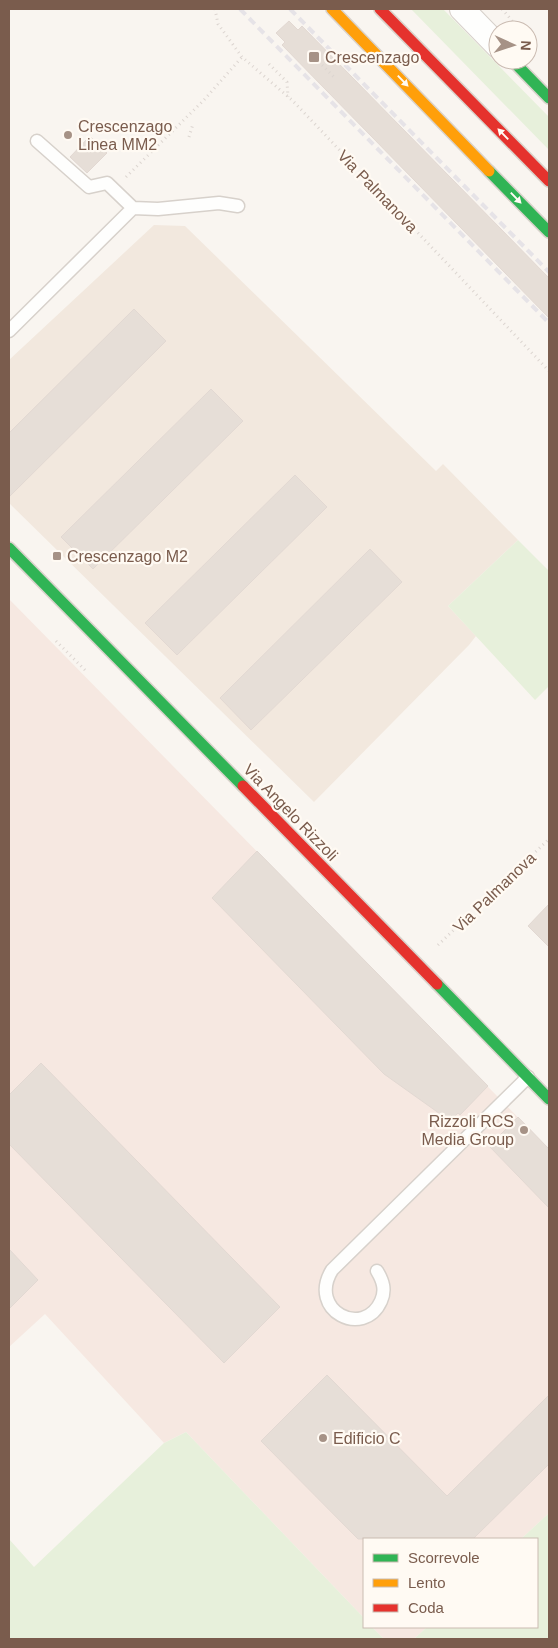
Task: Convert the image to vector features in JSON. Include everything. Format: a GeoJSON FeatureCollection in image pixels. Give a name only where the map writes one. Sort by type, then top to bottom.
{"type":"FeatureCollection","features":[{"type":"Feature","properties":{"kind":"main road"},"geometry":{"type":"LineString","coordinates":[[332,9],[549,232]]}},
{"type":"Feature","properties":{"kind":"main road"},"geometry":{"type":"LineString","coordinates":[[380,9],[549,182]]}},
{"type":"Feature","properties":{"kind":"main road"},"geometry":{"type":"LineString","coordinates":[[522,70],[549,98]]}},
{"type":"Feature","properties":{"kind":"main road","name":"Via Angelo Rizzoli"},"geometry":{"type":"LineString","coordinates":[[9,548],[549,1099]]}},
{"type":"Feature","properties":{"kind":"street"},"geometry":{"type":"LineString","coordinates":[[462,9],[488,36]]}},
{"type":"Feature","properties":{"kind":"lane"},"geometry":{"type":"LineString","coordinates":[[37,141],[89,187],[107,183],[133,208],[158,210],[219,203],[238,206]]}},
{"type":"Feature","properties":{"kind":"lane"},"geometry":{"type":"LineString","coordinates":[[9,331],[133,208]]}},
{"type":"Feature","properties":{"kind":"lane"},"geometry":{"type":"LineString","coordinates":[[377,1271],[382,1279],[384,1288],[383,1298],[373,1313],[356,1319],[346,1318],[331,1308],[326,1299],[325,1289],[327,1279],[332,1270],[528,1077]]}},
{"type":"Feature","properties":{"kind":"path","name":"Via Palmanova"},"geometry":{"type":"LineString","coordinates":[[215,9],[218,24],[242,56],[290,99],[549,371]]}},
{"type":"Feature","properties":{"kind":"path"},"geometry":{"type":"LineString","coordinates":[[502,9],[511,20]]}},
{"type":"Feature","properties":{"kind":"path"},"geometry":{"type":"LineString","coordinates":[[113,189],[203,101],[242,56]]}},
{"type":"Feature","properties":{"kind":"path"},"geometry":{"type":"LineString","coordinates":[[315,58],[336,78]]}},
{"type":"Feature","properties":{"kind":"path"},"geometry":{"type":"LineString","coordinates":[[269,64],[287,82],[287,95],[290,99]]}},
{"type":"Feature","properties":{"kind":"path"},"geometry":{"type":"LineString","coordinates":[[189,136],[193,124]]}},
{"type":"Feature","properties":{"kind":"path"},"geometry":{"type":"LineString","coordinates":[[56,641],[86,671]]}},
{"type":"Feature","properties":{"kind":"path","name":"Via Palmanova"},"geometry":{"type":"LineString","coordinates":[[438,945],[549,840]]}},
{"type":"Feature","properties":{"kind":"shaded area"},"geometry":{"type":"Polygon","coordinates":[[[154,225],[185,226],[436,471],[443,464],[518,540],[448,606],[476,636],[469,645],[314,802],[9,503],[9,360],[154,225]]]}},
{"type":"Feature","properties":{"kind":"shaded area"},"geometry":{"type":"Polygon","coordinates":[[[9,599],[549,1149],[549,1513],[522,1538],[363,1538],[363,1617],[186,1432],[164,1443],[45,1314],[9,1347],[9,599]]]}},
{"type":"Feature","properties":{"kind":"shaded area"},"geometry":{"type":"Polygon","coordinates":[[[373,1628],[426,1628],[414,1639],[384,1639],[373,1628]]]}},
{"type":"Feature","properties":{"kind":"green space"},"geometry":{"type":"Polygon","coordinates":[[[411,9],[443,9],[488,55],[488,70],[503,70],[549,117],[549,150],[411,9]]]}},
{"type":"Feature","properties":{"kind":"green space"},"geometry":{"type":"Polygon","coordinates":[[[518,540],[549,571],[549,686],[535,700],[448,606],[518,540]]]}},
{"type":"Feature","properties":{"kind":"green space"},"geometry":{"type":"Polygon","coordinates":[[[186,1432],[363,1617],[363,1628],[373,1628],[384,1639],[9,1639],[9,1539],[34,1567],[164,1443],[186,1432]]]}},
{"type":"Feature","properties":{"kind":"green space"},"geometry":{"type":"Polygon","coordinates":[[[549,1513],[549,1639],[414,1639],[426,1628],[538,1628],[538,1538],[522,1538],[549,1513]]]}},
{"type":"Feature","properties":{"kind":"building"},"geometry":{"type":"Polygon","coordinates":[[[289,21],[298,30],[302,26],[549,278],[549,318],[282,45],[285,42],[276,33],[289,21]]]}},
{"type":"Feature","properties":{"kind":"building"},"geometry":{"type":"Polygon","coordinates":[[[90,136],[107,153],[87,173],[70,157],[90,136]]]}},
{"type":"Feature","properties":{"kind":"building"},"geometry":{"type":"Polygon","coordinates":[[[134,309],[166,341],[9,497],[9,433],[134,309]]]}},
{"type":"Feature","properties":{"kind":"building"},"geometry":{"type":"Polygon","coordinates":[[[211,389],[243,421],[93,569],[61,537],[211,389]]]}},
{"type":"Feature","properties":{"kind":"building"},"geometry":{"type":"Polygon","coordinates":[[[295,475],[327,507],[177,655],[145,623],[295,475]]]}},
{"type":"Feature","properties":{"kind":"building"},"geometry":{"type":"Polygon","coordinates":[[[370,549],[402,582],[251,730],[220,698],[370,549]]]}},
{"type":"Feature","properties":{"kind":"building"},"geometry":{"type":"Polygon","coordinates":[[[257,851],[488,1086],[460,1115],[458,1113],[450,1121],[384,1074],[212,898],[257,851]]]}},
{"type":"Feature","properties":{"kind":"building"},"geometry":{"type":"Polygon","coordinates":[[[549,904],[549,947],[528,926],[549,904]]]}},
{"type":"Feature","properties":{"kind":"building"},"geometry":{"type":"Polygon","coordinates":[[[41,1063],[280,1307],[224,1363],[9,1144],[9,1095],[41,1063]]]}},
{"type":"Feature","properties":{"kind":"building"},"geometry":{"type":"Polygon","coordinates":[[[518,1117],[549,1149],[549,1208],[489,1146],[518,1117]]]}},
{"type":"Feature","properties":{"kind":"building"},"geometry":{"type":"Polygon","coordinates":[[[9,1249],[38,1280],[9,1309],[9,1249]]]}},
{"type":"Feature","properties":{"kind":"building"},"geometry":{"type":"Polygon","coordinates":[[[327,1375],[447,1496],[549,1395],[549,1464],[474,1538],[358,1539],[261,1441],[327,1375]]]}},
{"type":"Feature","properties":{"kind":"railway"},"geometry":{"type":"LineString","coordinates":[[240,9],[549,323]]}},
{"type":"Feature","properties":{"kind":"railway"},"geometry":{"type":"LineString","coordinates":[[290,9],[549,272]]}},
{"type":"Feature","properties":{"kind":"traffic: fast"},"geometry":{"type":"LineString","coordinates":[[522,70],[549,98]]}},
{"type":"Feature","properties":{"kind":"traffic: fast"},"geometry":{"type":"LineString","coordinates":[[489,171],[549,232]]}},
{"type":"Feature","properties":{"kind":"traffic: fast"},"geometry":{"type":"LineString","coordinates":[[9,548],[243,786]]}},
{"type":"Feature","properties":{"kind":"traffic: fast"},"geometry":{"type":"LineString","coordinates":[[437,984],[549,1099]]}},
{"type":"Feature","properties":{"kind":"traffic: slow"},"geometry":{"type":"LineString","coordinates":[[332,9],[489,171]]}},
{"type":"Feature","properties":{"kind":"traffic: jam"},"geometry":{"type":"LineString","coordinates":[[380,9],[549,181]]}},
{"type":"Feature","properties":{"kind":"traffic: jam"},"geometry":{"type":"LineString","coordinates":[[243,786],[437,984]]}},
{"type":"Feature","properties":{"kind":"place","name":"Crescenzago"},"geometry":{"type":"Point","coordinates":[314,57]}},
{"type":"Feature","properties":{"kind":"place","name":"Crescenzago Linea MM2"},"geometry":{"type":"Point","coordinates":[68,135]}},
{"type":"Feature","properties":{"kind":"place","name":"Crescenzago M2"},"geometry":{"type":"Point","coordinates":[57,556]}},
{"type":"Feature","properties":{"kind":"place","name":"Rizzoli RCS Media Group"},"geometry":{"type":"Point","coordinates":[524,1130]}},
{"type":"Feature","properties":{"kind":"place","name":"Edificio C"},"geometry":{"type":"Point","coordinates":[323,1438]}}]}
